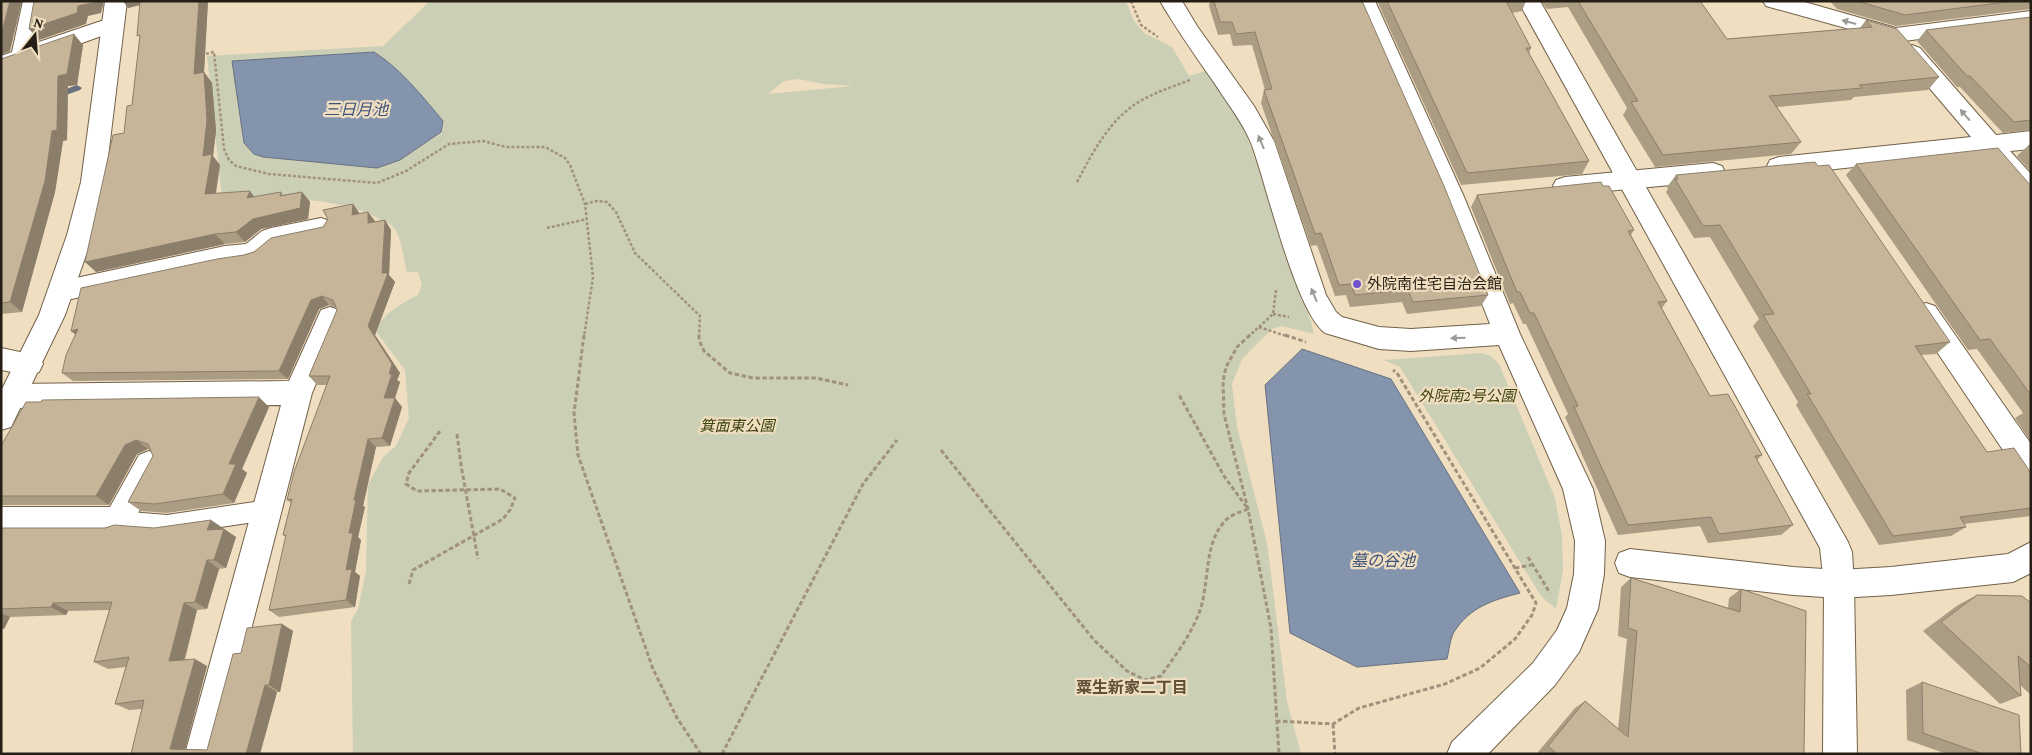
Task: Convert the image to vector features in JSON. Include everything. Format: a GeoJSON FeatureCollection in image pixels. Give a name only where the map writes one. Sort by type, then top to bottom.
{"type":"FeatureCollection","features":[{"type":"Feature","properties":{"kind":"street"},"geometry":{"type":"LineString","coordinates":[[22,56],[34,1]]}},
{"type":"Feature","properties":{"kind":"street"},"geometry":{"type":"LineString","coordinates":[[1171,1],[1189,31],[1246,112],[1262,141],[1314,297],[1327,320],[1334,325],[1379,338],[1411,340],[1507,334]]}},
{"type":"Feature","properties":{"kind":"street"},"geometry":{"type":"LineString","coordinates":[[1364,1],[1462,196],[1507,334],[1578,489],[1590,541],[1589,574],[1582,609],[1568,641],[1544,674],[1464,754]]}},
{"type":"Feature","properties":{"kind":"street"},"geometry":{"type":"LineString","coordinates":[[1529,1],[1833,542],[1837,552],[1839,584],[1840,754]]}},
{"type":"Feature","properties":{"kind":"street"},"geometry":{"type":"LineString","coordinates":[[1774,1],[1896,35],[2031,18]]}},
{"type":"Feature","properties":{"kind":"street"},"geometry":{"type":"LineString","coordinates":[[1,64],[114,13]]}},
{"type":"Feature","properties":{"kind":"street"},"geometry":{"type":"LineString","coordinates":[[114,13],[93,182],[80,235],[62,291],[7,407],[298,393]]}},
{"type":"Feature","properties":{"kind":"street"},"geometry":{"type":"LineString","coordinates":[[1896,35],[2031,191]]}},
{"type":"Feature","properties":{"kind":"street"},"geometry":{"type":"LineString","coordinates":[[1541,189],[1991,146],[2031,140]]}},
{"type":"Feature","properties":{"kind":"street"},"geometry":{"type":"LineString","coordinates":[[1822,162],[1838,186]]}},
{"type":"Feature","properties":{"kind":"street"},"geometry":{"type":"LineString","coordinates":[[62,291],[252,252],[272,238],[321,228]]}},
{"type":"Feature","properties":{"kind":"street"},"geometry":{"type":"LineString","coordinates":[[1910,291],[2031,468]]}},
{"type":"Feature","properties":{"kind":"street"},"geometry":{"type":"LineString","coordinates":[[202,754],[298,393],[330,318]]}},
{"type":"Feature","properties":{"kind":"street"},"geometry":{"type":"LineString","coordinates":[[1,359],[29,364]]}},
{"type":"Feature","properties":{"kind":"street"},"geometry":{"type":"LineString","coordinates":[[1,520],[118,521],[149,464]]}},
{"type":"Feature","properties":{"kind":"street"},"geometry":{"type":"LineString","coordinates":[[1630,563],[1793,581],[1839,584],[1891,581],[2013,568],[2031,556]]}},
{"type":"Feature","properties":{"kind":"lane"},"geometry":{"type":"LineString","coordinates":[[118,521],[167,525],[267,510]]}},
{"type":"Feature","properties":{"kind":"path"},"geometry":{"type":"LineString","coordinates":[[194,57],[214,52],[224,149],[229,160],[236,166],[270,174],[377,183],[391,179],[406,171],[449,144],[483,141],[506,147],[545,147],[559,153],[570,164],[585,204],[593,277],[574,413],[578,454],[653,669],[677,718],[701,754]]}},
{"type":"Feature","properties":{"kind":"path"},"geometry":{"type":"LineString","coordinates":[[1077,182],[1096,144],[1119,116],[1138,102],[1197,76]]}},
{"type":"Feature","properties":{"kind":"path"},"geometry":{"type":"LineString","coordinates":[[585,204],[596,201],[607,202],[616,212],[635,253],[700,316],[699,340],[704,351],[730,374],[753,378],[816,378],[848,385]]}},
{"type":"Feature","properties":{"kind":"path"},"geometry":{"type":"LineString","coordinates":[[547,228],[587,219]]}},
{"type":"Feature","properties":{"kind":"path"},"geometry":{"type":"LineString","coordinates":[[1277,285],[1273,314],[1237,347],[1226,367],[1222,381],[1224,414],[1248,509],[1271,628],[1279,754]]}},
{"type":"Feature","properties":{"kind":"path"},"geometry":{"type":"LineString","coordinates":[[1276,722],[1333,724],[1359,708],[1445,684],[1480,668],[1515,639],[1532,615],[1536,603],[1397,373]]}},
{"type":"Feature","properties":{"kind":"path"},"geometry":{"type":"LineString","coordinates":[[1178,393],[1224,476],[1248,509]]}},
{"type":"Feature","properties":{"kind":"path"},"geometry":{"type":"LineString","coordinates":[[409,584],[413,570],[503,519],[510,510],[515,498],[500,489],[417,491],[406,484],[409,473],[440,431]]}},
{"type":"Feature","properties":{"kind":"path"},"geometry":{"type":"LineString","coordinates":[[458,434],[459,455],[476,535],[478,559]]}},
{"type":"Feature","properties":{"kind":"path"},"geometry":{"type":"LineString","coordinates":[[722,754],[863,484],[897,440]]}},
{"type":"Feature","properties":{"kind":"path"},"geometry":{"type":"LineString","coordinates":[[941,450],[1094,640],[1126,671],[1146,680],[1161,676],[1186,639],[1200,612],[1205,595],[1214,540],[1225,521],[1248,509]]}},
{"type":"Feature","properties":{"kind":"path"},"geometry":{"type":"LineString","coordinates":[[1515,568],[1531,564]]}},
{"type":"Feature","properties":{"kind":"path"},"geometry":{"type":"LineString","coordinates":[[1333,724],[1335,754]]}},
{"type":"Feature","properties":{"kind":"green space","name":"箕面東公園"},"geometry":{"type":"Polygon","coordinates":[[[430,1],[1126,1],[1134,21],[1144,33],[1172,47],[1189,76],[1205,71],[1244,127],[1314,334],[1282,326],[1272,329],[1242,359],[1232,384],[1237,427],[1267,543],[1287,701],[1301,754],[353,754],[351,622],[358,609],[366,571],[368,485],[383,457],[396,446],[409,418],[405,370],[375,330],[389,313],[418,295],[422,285],[418,272],[407,272],[400,240],[393,226],[360,210],[321,201],[302,199],[222,198],[207,56],[383,46],[430,1]],[[798,79],[784,81],[768,94],[853,86],[824,84],[798,79]]]}},
{"type":"Feature","properties":{"kind":"green space","name":"外院南2号公園"},"geometry":{"type":"Polygon","coordinates":[[[1482,353],[1491,356],[1499,364],[1555,498],[1562,536],[1563,570],[1556,609],[1541,596],[1400,367],[1384,360],[1482,353]]]}},
{"type":"Feature","properties":{"kind":"water","name":"三日月池"},"geometry":{"type":"Polygon","coordinates":[[[374,52],[402,75],[443,121],[441,132],[400,160],[377,168],[263,157],[254,154],[244,143],[232,61],[374,52]]]}},
{"type":"Feature","properties":{"kind":"water","name":"墓の谷池"},"geometry":{"type":"Polygon","coordinates":[[[1302,349],[1391,379],[1520,593],[1491,602],[1467,616],[1454,632],[1447,659],[1357,667],[1290,633],[1265,385],[1302,349]]]}},
{"type":"Feature","properties":{"kind":"building"},"geometry":{"type":"Polygon","coordinates":[[[1,1],[10,1],[1,35],[1,1]]]}},
{"type":"Feature","properties":{"kind":"building"},"geometry":{"type":"Polygon","coordinates":[[[34,1],[93,1],[92,3],[78,6],[77,13],[29,29],[34,1]]]}},
{"type":"Feature","properties":{"kind":"building"},"geometry":{"type":"Polygon","coordinates":[[[140,1],[199,1],[194,74],[204,72],[207,120],[203,156],[212,154],[205,194],[250,191],[247,198],[281,192],[280,196],[302,192],[300,208],[253,219],[236,232],[215,234],[85,262],[113,135],[124,133],[127,106],[132,105],[140,35],[137,36],[140,1]]]}},
{"type":"Feature","properties":{"kind":"building"},"geometry":{"type":"Polygon","coordinates":[[[1214,1],[1362,1],[1444,186],[1488,295],[1413,302],[1408,290],[1355,295],[1351,284],[1339,285],[1321,233],[1315,234],[1264,90],[1272,89],[1255,32],[1236,34],[1232,22],[1220,22],[1214,1]]]}},
{"type":"Feature","properties":{"kind":"building"},"geometry":{"type":"Polygon","coordinates":[[[1387,1],[1506,1],[1531,48],[1526,48],[1589,161],[1467,173],[1387,1]]]}},
{"type":"Feature","properties":{"kind":"building"},"geometry":{"type":"Polygon","coordinates":[[[1578,1],[1700,1],[1727,39],[1872,27],[1866,20],[1897,29],[1939,77],[1859,85],[1862,88],[1769,96],[1801,142],[1663,155],[1631,102],[1638,101],[1578,1]]]}},
{"type":"Feature","properties":{"kind":"building"},"geometry":{"type":"Polygon","coordinates":[[[1857,1],[2014,1],[1905,15],[1857,1]]]}},
{"type":"Feature","properties":{"kind":"building"},"geometry":{"type":"Polygon","coordinates":[[[2031,17],[2031,120],[2014,122],[1970,76],[1967,76],[1926,30],[2031,17]]]}},
{"type":"Feature","properties":{"kind":"building"},"geometry":{"type":"Polygon","coordinates":[[[74,34],[67,74],[58,76],[57,130],[52,131],[45,181],[10,302],[1,303],[1,59],[74,34]]]}},
{"type":"Feature","properties":{"kind":"building"},"geometry":{"type":"Polygon","coordinates":[[[1998,148],[2031,186],[2031,395],[1990,339],[1980,340],[1856,164],[1998,148]]]}},
{"type":"Feature","properties":{"kind":"building"},"geometry":{"type":"Polygon","coordinates":[[[1815,162],[1818,166],[1829,165],[1950,342],[1915,346],[1987,452],[2014,448],[2031,473],[2031,508],[1960,517],[1966,527],[1893,536],[1807,394],[1811,394],[1763,315],[1774,314],[1720,225],[1703,226],[1675,179],[1678,179],[1676,175],[1815,162]]]}},
{"type":"Feature","properties":{"kind":"building"},"geometry":{"type":"Polygon","coordinates":[[[1601,182],[1603,186],[1609,186],[1634,230],[1628,231],[1667,301],[1658,302],[1710,396],[1728,394],[1762,455],[1755,456],[1793,525],[1719,534],[1711,517],[1628,525],[1574,407],[1578,406],[1534,313],[1530,313],[1520,292],[1517,292],[1477,195],[1601,182]]]}},
{"type":"Feature","properties":{"kind":"building"},"geometry":{"type":"Polygon","coordinates":[[[353,204],[352,215],[368,212],[368,223],[385,220],[382,273],[388,273],[368,326],[392,364],[389,374],[392,374],[384,398],[395,398],[382,438],[368,439],[354,500],[356,500],[349,533],[353,533],[346,570],[352,569],[346,600],[269,610],[286,535],[283,535],[292,499],[287,500],[294,472],[330,376],[309,376],[337,310],[333,300],[322,296],[311,300],[279,371],[62,373],[66,355],[78,329],[71,331],[81,288],[254,252],[271,238],[323,227],[328,219],[323,210],[353,204]]]}},
{"type":"Feature","properties":{"kind":"building"},"geometry":{"type":"Polygon","coordinates":[[[259,397],[229,464],[236,464],[223,494],[155,504],[128,502],[153,456],[148,444],[136,440],[125,445],[96,496],[1,496],[1,446],[26,402],[41,402],[42,400],[259,397]]]}},
{"type":"Feature","properties":{"kind":"building"},"geometry":{"type":"Polygon","coordinates":[[[211,520],[207,530],[224,529],[214,560],[207,560],[195,602],[184,603],[169,661],[195,659],[170,749],[207,750],[233,654],[241,653],[247,628],[282,624],[269,685],[265,685],[246,754],[131,754],[144,700],[115,704],[129,657],[94,662],[112,602],[53,603],[51,607],[1,609],[1,528],[105,528],[114,525],[154,528],[211,520]]]}},
{"type":"Feature","properties":{"kind":"building"},"geometry":{"type":"Polygon","coordinates":[[[1631,578],[1740,612],[1741,589],[1806,611],[1804,754],[1557,754],[1548,746],[1585,701],[1628,737],[1637,631],[1628,628],[1631,578]]]}},
{"type":"Feature","properties":{"kind":"building"},"geometry":{"type":"Polygon","coordinates":[[[1977,595],[2022,596],[2031,603],[2031,667],[2018,656],[2021,696],[1941,622],[1977,595]]]}},
{"type":"Feature","properties":{"kind":"building"},"geometry":{"type":"Polygon","coordinates":[[[1922,682],[2019,715],[2021,754],[1983,754],[1923,733],[1922,682]]]}},
{"type":"Feature","properties":{"kind":"waterway"},"geometry":{"type":"LineString","coordinates":[[55,96],[77,88]]}},
{"type":"Feature","properties":{"kind":"place","name":"外院南住宅自治会館"},"geometry":{"type":"Point","coordinates":[1357,284]}},
{"type":"Feature","properties":{"kind":"district","name":"粟生新家二丁目"},"geometry":{"type":"Point","coordinates":[1132,687]}}]}
